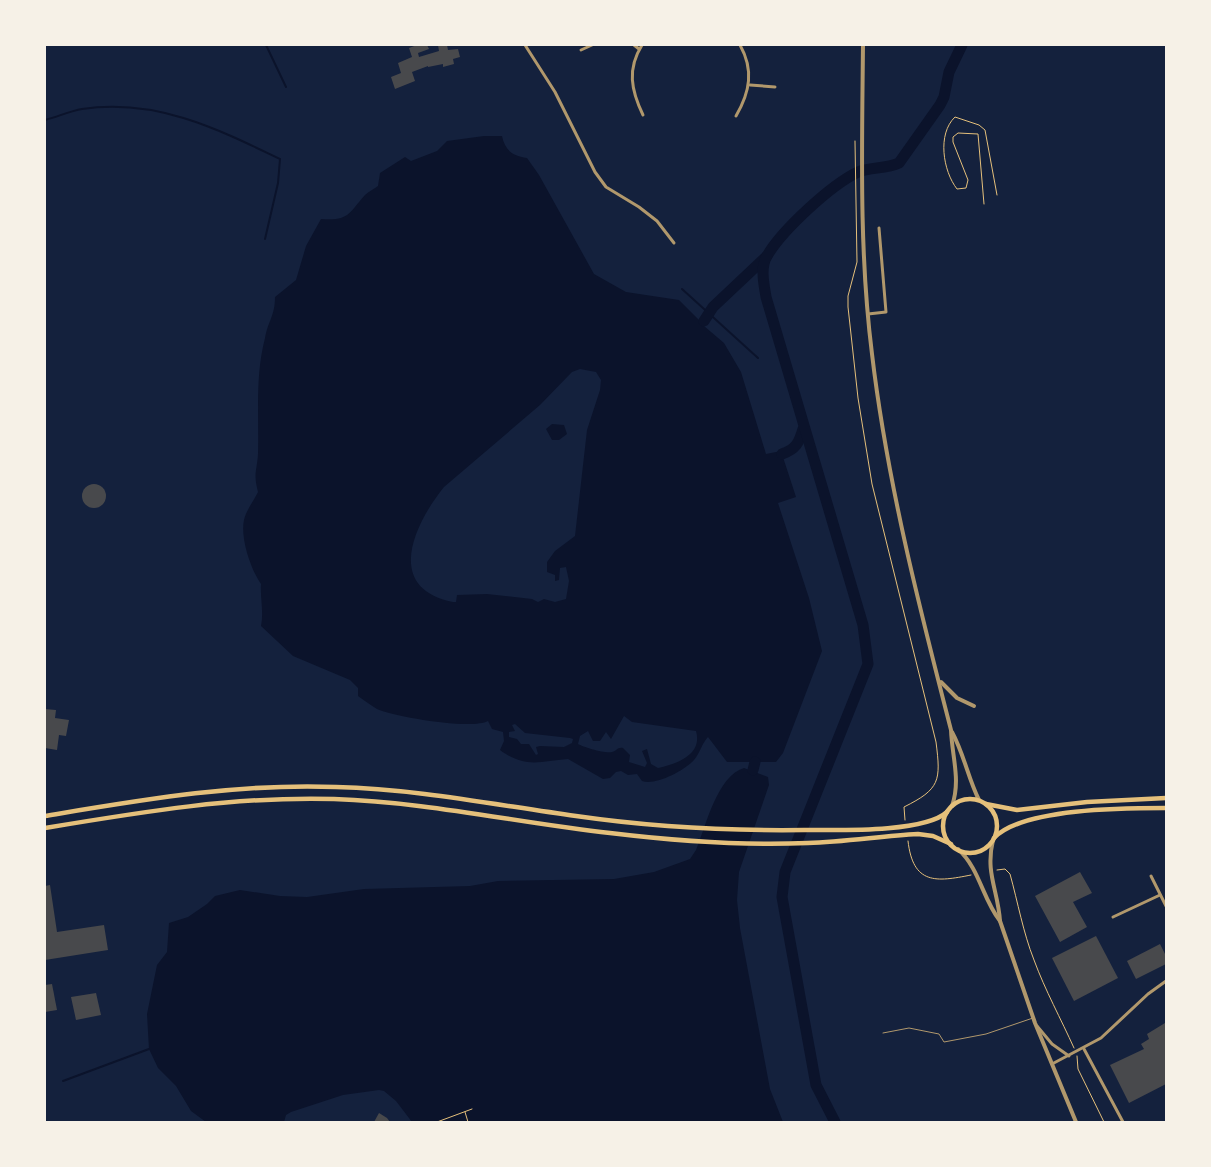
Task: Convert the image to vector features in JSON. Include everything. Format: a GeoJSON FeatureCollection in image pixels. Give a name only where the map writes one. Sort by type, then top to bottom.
{"type":"FeatureCollection","features":[{"type":"Feature","properties":{"kind":"main road"},"geometry":{"type":"LineString","coordinates":[[45,816],[181,794],[280,787],[386,790],[451,796],[574,816],[670,826],[750,830],[828,830],[917,824],[936,819],[947,812],[952,806],[965,800],[979,800],[986,804],[1017,810],[1087,802],[1166,798]]}},
{"type":"Feature","properties":{"kind":"main road"},"geometry":{"type":"LineString","coordinates":[[45,828],[199,804],[283,799],[375,801],[449,808],[571,829],[670,839],[761,844],[827,842],[918,834],[933,836],[958,849],[977,852],[1009,826],[1026,821],[1074,813],[1166,808]]}},
{"type":"Feature","properties":{"kind":"main road"},"geometry":{"type":"LineString","coordinates":[[986,804],[996,820],[993,839]]}},
{"type":"Feature","properties":{"kind":"main road"},"geometry":{"type":"LineString","coordinates":[[947,812],[944,828],[950,844]]}},
{"type":"Feature","properties":{"kind":"street"},"geometry":{"type":"LineString","coordinates":[[525,45],[555,92],[590,163],[606,187],[639,206],[674,243]]}},
{"type":"Feature","properties":{"kind":"street"},"geometry":{"type":"LineString","coordinates":[[581,50],[592,45]]}},
{"type":"Feature","properties":{"kind":"street"},"geometry":{"type":"LineString","coordinates":[[634,45],[641,47],[635,56],[631,78],[632,87],[642,115]]}},
{"type":"Feature","properties":{"kind":"street"},"geometry":{"type":"LineString","coordinates":[[736,116],[750,85],[749,70],[740,45]]}},
{"type":"Feature","properties":{"kind":"street"},"geometry":{"type":"LineString","coordinates":[[863,45],[861,142],[864,260],[877,398],[894,490],[951,730],[952,749],[958,779],[958,789],[952,806]]}},
{"type":"Feature","properties":{"kind":"street"},"geometry":{"type":"LineString","coordinates":[[750,85],[775,87]]}},
{"type":"Feature","properties":{"kind":"street"},"geometry":{"type":"LineString","coordinates":[[868,314],[886,312],[880,228]]}},
{"type":"Feature","properties":{"kind":"street"},"geometry":{"type":"LineString","coordinates":[[940,681],[957,698],[974,706]]}},
{"type":"Feature","properties":{"kind":"street"},"geometry":{"type":"LineString","coordinates":[[951,730],[961,748],[972,787],[979,800]]}},
{"type":"Feature","properties":{"kind":"street"},"geometry":{"type":"LineString","coordinates":[[993,839],[989,864],[990,877],[999,907],[1000,921],[1034,1018],[1076,1122]]}},
{"type":"Feature","properties":{"kind":"street"},"geometry":{"type":"LineString","coordinates":[[958,849],[974,867],[991,910],[1000,921]]}},
{"type":"Feature","properties":{"kind":"street"},"geometry":{"type":"LineString","coordinates":[[1151,876],[1166,906]]}},
{"type":"Feature","properties":{"kind":"street"},"geometry":{"type":"LineString","coordinates":[[1113,917],[1160,895]]}},
{"type":"Feature","properties":{"kind":"street"},"geometry":{"type":"LineString","coordinates":[[1052,1064],[1084,1049],[1101,1038],[1148,994],[1166,981]]}},
{"type":"Feature","properties":{"kind":"street"},"geometry":{"type":"LineString","coordinates":[[1036,1023],[1052,1044],[1069,1056]]}},
{"type":"Feature","properties":{"kind":"street"},"geometry":{"type":"LineString","coordinates":[[1084,1049],[1123,1122]]}},
{"type":"Feature","properties":{"kind":"lane"},"geometry":{"type":"LineString","coordinates":[[883,1033],[909,1028],[939,1034],[944,1042],[986,1034],[1034,1018]]}},
{"type":"Feature","properties":{"kind":"path"},"geometry":{"type":"LineString","coordinates":[[984,204],[978,134],[958,133],[953,137],[952,142],[968,180],[966,188],[957,189],[949,175],[944,142],[955,117],[979,125],[985,130],[997,195]]}},
{"type":"Feature","properties":{"kind":"path"},"geometry":{"type":"LineString","coordinates":[[856,141],[858,262],[848,307],[864,436],[881,523],[936,742],[938,763],[934,785],[926,796],[904,807],[903,825]]}},
{"type":"Feature","properties":{"kind":"path"},"geometry":{"type":"LineString","coordinates":[[907,833],[912,860],[918,871],[926,878],[951,880],[978,874]]}},
{"type":"Feature","properties":{"kind":"path"},"geometry":{"type":"LineString","coordinates":[[996,871],[1006,869],[1010,874],[1034,962],[1049,992],[1060,1022],[1076,1052],[1078,1069],[1104,1122]]}},
{"type":"Feature","properties":{"kind":"path"},"geometry":{"type":"LineString","coordinates":[[438,1122],[472,1109]]}},
{"type":"Feature","properties":{"kind":"path"},"geometry":{"type":"LineString","coordinates":[[464,1112],[468,1122]]}},
{"type":"Feature","properties":{"kind":"path"},"geometry":{"type":"LineString","coordinates":[[448,1118],[450,1122]]}},
{"type":"Feature","properties":{"kind":"water"},"geometry":{"type":"Polygon","coordinates":[[[484,136],[502,136],[507,149],[517,156],[527,158],[539,175],[594,274],[626,292],[679,300],[701,322],[704,321],[704,326],[724,343],[741,372],[766,454],[781,451],[796,497],[778,503],[809,598],[822,651],[783,753],[776,762],[727,762],[708,737],[690,764],[670,776],[648,782],[642,781],[637,774],[628,775],[621,771],[616,772],[610,778],[603,779],[568,759],[541,762],[517,760],[500,750],[504,741],[503,732],[492,729],[488,721],[466,724],[450,723],[416,719],[377,709],[358,696],[358,688],[350,680],[293,656],[261,626],[261,584],[247,554],[243,527],[246,513],[258,492],[256,476],[260,367],[266,332],[274,309],[275,297],[296,280],[306,246],[321,219],[337,219],[347,215],[365,195],[378,186],[380,173],[405,157],[411,161],[437,151],[447,141],[484,136]],[[580,369],[572,372],[540,405],[444,487],[433,502],[423,518],[411,553],[412,569],[418,583],[431,595],[453,602],[456,602],[457,595],[487,594],[532,599],[538,602],[544,599],[555,602],[566,599],[569,581],[566,567],[560,568],[559,580],[555,581],[555,575],[547,572],[547,562],[555,551],[575,536],[587,430],[600,390],[601,380],[596,372],[580,369]],[[624,716],[611,739],[606,732],[600,741],[593,741],[588,731],[580,736],[578,744],[605,752],[612,752],[623,748],[630,755],[629,762],[645,767],[647,763],[642,751],[647,749],[651,764],[658,768],[673,764],[686,757],[696,746],[697,739],[696,731],[632,722],[624,716]],[[515,724],[512,725],[515,731],[509,732],[509,737],[517,739],[521,744],[529,744],[536,755],[538,754],[536,747],[564,747],[572,743],[573,739],[570,738],[525,733],[515,724]]]}},
{"type":"Feature","properties":{"kind":"water"},"geometry":{"type":"Polygon","coordinates":[[[552,424],[564,425],[567,434],[559,440],[552,440],[546,429],[552,424]]]}},
{"type":"Feature","properties":{"kind":"water"},"geometry":{"type":"Polygon","coordinates":[[[744,768],[768,777],[769,785],[739,872],[737,900],[740,928],[770,1089],[783,1122],[412,1122],[396,1101],[384,1091],[379,1090],[343,1095],[291,1112],[286,1115],[284,1122],[206,1122],[191,1111],[176,1086],[158,1068],[149,1049],[147,1014],[157,965],[167,952],[169,923],[188,917],[215,896],[240,890],[280,896],[307,897],[364,889],[470,886],[498,881],[614,879],[654,872],[690,859],[696,850],[708,816],[720,791],[735,773],[744,768]]]}},
{"type":"Feature","properties":{"kind":"building"},"geometry":{"type":"Polygon","coordinates":[[[417,45],[427,45],[429,49],[418,53],[419,57],[439,51],[438,45],[447,45],[448,50],[458,49],[460,57],[453,59],[454,64],[443,67],[443,64],[428,66],[412,72],[415,81],[395,89],[391,77],[401,73],[398,63],[412,57],[409,48],[417,45]]]}},
{"type":"Feature","properties":{"kind":"building"},"geometry":{"type":"Polygon","coordinates":[[[94,484],[103,487],[106,496],[103,505],[94,508],[85,505],[82,496],[85,487],[94,484]]]}},
{"type":"Feature","properties":{"kind":"building"},"geometry":{"type":"Polygon","coordinates":[[[45,709],[56,710],[55,718],[69,720],[66,736],[59,735],[57,750],[45,748],[45,709]]]}},
{"type":"Feature","properties":{"kind":"building"},"geometry":{"type":"Polygon","coordinates":[[[1080,872],[1092,893],[1073,902],[1087,927],[1060,942],[1035,896],[1080,872]]]}},
{"type":"Feature","properties":{"kind":"building"},"geometry":{"type":"Polygon","coordinates":[[[50,885],[57,932],[104,925],[108,950],[45,960],[45,886],[50,885]]]}},
{"type":"Feature","properties":{"kind":"building"},"geometry":{"type":"Polygon","coordinates":[[[1096,936],[1118,978],[1074,1001],[1052,958],[1096,936]]]}},
{"type":"Feature","properties":{"kind":"building"},"geometry":{"type":"Polygon","coordinates":[[[1160,944],[1166,956],[1166,964],[1136,979],[1127,961],[1160,944]]]}},
{"type":"Feature","properties":{"kind":"building"},"geometry":{"type":"Polygon","coordinates":[[[52,984],[57,1010],[45,1012],[45,985],[52,984]]]}},
{"type":"Feature","properties":{"kind":"building"},"geometry":{"type":"Polygon","coordinates":[[[96,993],[101,1015],[76,1020],[71,997],[96,993]]]}},
{"type":"Feature","properties":{"kind":"building"},"geometry":{"type":"Polygon","coordinates":[[[1165,1023],[1166,1084],[1129,1103],[1110,1065],[1144,1049],[1141,1044],[1149,1039],[1147,1034],[1165,1023]]]}},
{"type":"Feature","properties":{"kind":"building"},"geometry":{"type":"Polygon","coordinates":[[[379,1113],[387,1118],[390,1122],[374,1122],[379,1113]]]}},
{"type":"Feature","properties":{"kind":"waterway"},"geometry":{"type":"LineString","coordinates":[[266,45],[286,87]]}},
{"type":"Feature","properties":{"kind":"waterway"},"geometry":{"type":"LineString","coordinates":[[835,1122],[816,1085],[782,897],[785,872],[868,664],[863,625],[766,297],[763,276],[764,266],[767,256],[774,245],[795,221],[834,187],[858,172],[899,163],[940,105],[944,97],[949,72],[962,45]]}},
{"type":"Feature","properties":{"kind":"waterway"},"geometry":{"type":"LineString","coordinates":[[45,120],[77,110],[109,107],[135,108],[160,112],[208,127],[280,159],[278,183],[265,239]]}},
{"type":"Feature","properties":{"kind":"waterway"},"geometry":{"type":"LineString","coordinates":[[704,321],[713,307],[767,256]]}},
{"type":"Feature","properties":{"kind":"waterway"},"geometry":{"type":"LineString","coordinates":[[682,289],[758,358]]}},
{"type":"Feature","properties":{"kind":"waterway"},"geometry":{"type":"LineString","coordinates":[[782,454],[791,450],[796,445],[803,429]]}},
{"type":"Feature","properties":{"kind":"waterway"},"geometry":{"type":"LineString","coordinates":[[753,770],[755,762]]}},
{"type":"Feature","properties":{"kind":"waterway"},"geometry":{"type":"LineString","coordinates":[[63,1081],[149,1049]]}}]}
